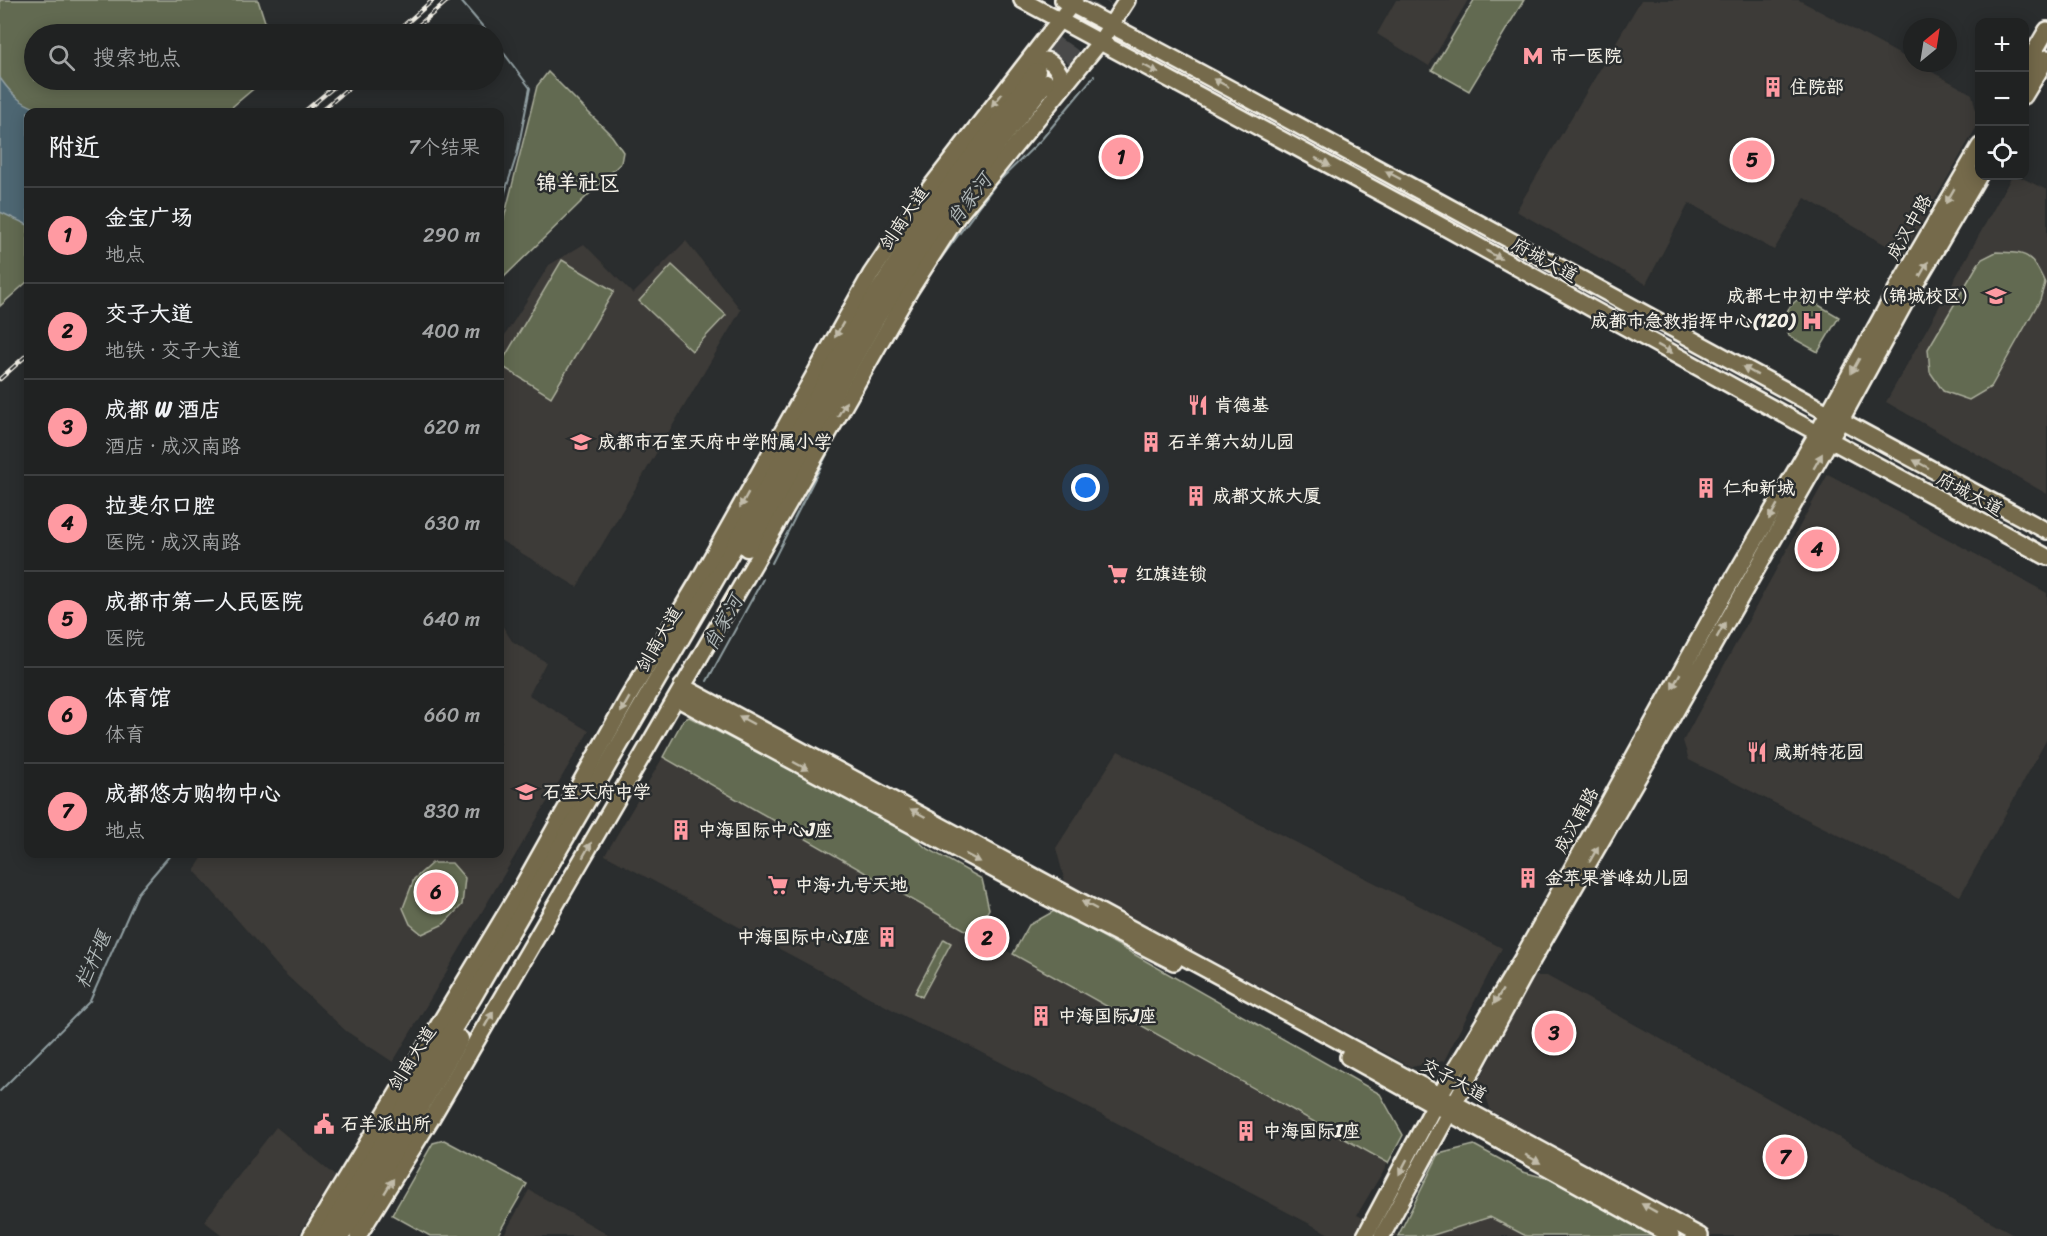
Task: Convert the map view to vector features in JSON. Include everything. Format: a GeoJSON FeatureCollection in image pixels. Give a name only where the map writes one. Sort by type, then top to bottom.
{"type":"FeatureCollection","features":[{"type":"Feature","properties":{"kind":"highway","name":"剑南大道"},"geometry":{"type":"LineString","coordinates":[[325,1236],[473,997],[931,210],[1042,76]]}},
{"type":"Feature","properties":{"kind":"highway","name":"剑南大道"},"geometry":{"type":"LineString","coordinates":[[341,1236],[403,1137],[756,532],[870,316]]}},
{"type":"Feature","properties":{"kind":"main road","name":"府城大道"},"geometry":{"type":"LineString","coordinates":[[1022,0],[1433,221],[1829,427],[2047,531]]}},
{"type":"Feature","properties":{"kind":"main road"},"geometry":{"type":"LineString","coordinates":[[358,1236],[404,1163],[754,564],[910,290],[957,217],[1100,42],[1127,0]]}},
{"type":"Feature","properties":{"kind":"main road","name":"府城大道"},"geometry":{"type":"LineString","coordinates":[[1070,2],[1444,202],[2047,557]]}},
{"type":"Feature","properties":{"kind":"main road"},"geometry":{"type":"LineString","coordinates":[[311,1236],[522,886],[628,698],[699,580],[871,274],[922,198],[1059,21],[1070,2]]}},
{"type":"Feature","properties":{"kind":"main road"},"geometry":{"type":"LineString","coordinates":[[2029,62],[2047,30]]}},
{"type":"Feature","properties":{"kind":"main road"},"geometry":{"type":"LineString","coordinates":[[2029,89],[2047,58]]}},
{"type":"Feature","properties":{"kind":"main road"},"geometry":{"type":"LineString","coordinates":[[1017,75],[1040,60],[1047,60],[1054,64],[1060,74],[1059,85],[1051,101]]}},
{"type":"Feature","properties":{"kind":"main road","name":"成汉中路"},"geometry":{"type":"LineString","coordinates":[[1829,427],[1911,262],[1975,154]]}},
{"type":"Feature","properties":{"kind":"main road","name":"成汉中路"},"geometry":{"type":"LineString","coordinates":[[1829,427],[1976,180]]}},
{"type":"Feature","properties":{"kind":"main road"},"geometry":{"type":"LineString","coordinates":[[870,316],[871,274]]}},
{"type":"Feature","properties":{"kind":"main road"},"geometry":{"type":"LineString","coordinates":[[870,316],[910,290]]}},
{"type":"Feature","properties":{"kind":"main road","name":"成汉南路"},"geometry":{"type":"LineString","coordinates":[[1365,1236],[1438,1100],[1522,959],[1723,596],[1829,427]]}},
{"type":"Feature","properties":{"kind":"main road","name":"成汉南路"},"geometry":{"type":"LineString","coordinates":[[1382,1236],[1829,427]]}},
{"type":"Feature","properties":{"kind":"main road"},"geometry":{"type":"LineString","coordinates":[[754,564],[756,532]]}},
{"type":"Feature","properties":{"kind":"main road"},"geometry":{"type":"LineString","coordinates":[[699,580],[726,561]]}},
{"type":"Feature","properties":{"kind":"main road","name":"交子大道"},"geometry":{"type":"LineString","coordinates":[[679,692],[1453,1108],[1700,1236]]}},
{"type":"Feature","properties":{"kind":"main road"},"geometry":{"type":"LineString","coordinates":[[446,1013],[473,997]]}},
{"type":"Feature","properties":{"kind":"main road","name":"交子大道"},"geometry":{"type":"LineString","coordinates":[[1453,1108],[1671,1236]]}},
{"type":"Feature","properties":{"kind":"main road"},"geometry":{"type":"LineString","coordinates":[[403,1137],[404,1163]]}},
{"type":"Feature","properties":{"kind":"shaded area"},"geometry":{"type":"Polygon","coordinates":[[[1396,0],[1468,0],[1429,66],[1377,34],[1396,0]]]}},
{"type":"Feature","properties":{"kind":"shaded area"},"geometry":{"type":"Polygon","coordinates":[[[1641,0],[1799,0],[1903,56],[1903,72],[1932,72],[1972,94],[1975,106],[1975,130],[1903,255],[1805,198],[1774,250],[1689,203],[1646,284],[1516,211],[1641,0]]]}},
{"type":"Feature","properties":{"kind":"shaded area","name":"成都七中初中学校（锦城校区）"},"geometry":{"type":"Polygon","coordinates":[[[2010,180],[2026,180],[2047,190],[2047,494],[1886,402],[2010,180]]]}},
{"type":"Feature","properties":{"kind":"shaded area","name":"成都市石室天府中学附属小学"},"geometry":{"type":"Polygon","coordinates":[[[686,241],[741,310],[577,587],[504,542],[504,337],[549,265],[584,244],[633,294],[686,241]]]}},
{"type":"Feature","properties":{"kind":"shaded area"},"geometry":{"type":"Polygon","coordinates":[[[1828,474],[2047,593],[2047,739],[1960,896],[1689,760],[1683,741],[1828,474]]]}},
{"type":"Feature","properties":{"kind":"shaded area","name":"石室天府中学"},"geometry":{"type":"Polygon","coordinates":[[[504,628],[512,641],[546,662],[529,695],[589,731],[393,1062],[346,1031],[282,971],[194,870],[202,858],[504,858],[504,628]]]}},
{"type":"Feature","properties":{"kind":"shaded area"},"geometry":{"type":"Polygon","coordinates":[[[1118,751],[1502,948],[1444,1061],[1411,1067],[1065,882],[1056,848],[1118,751]]]}},
{"type":"Feature","properties":{"kind":"shaded area"},"geometry":{"type":"Polygon","coordinates":[[[663,757],[974,935],[1013,954],[1388,1163],[1357,1215],[1399,1236],[1333,1236],[962,1042],[921,1025],[605,855],[663,757]]]}},
{"type":"Feature","properties":{"kind":"shaded area"},"geometry":{"type":"Polygon","coordinates":[[[1534,976],[1547,976],[2017,1236],[1707,1236],[1580,1167],[1560,1151],[1491,1111],[1480,1079],[1534,976]]]}},
{"type":"Feature","properties":{"kind":"shaded area"},"geometry":{"type":"Polygon","coordinates":[[[276,1127],[335,1176],[298,1236],[223,1236],[204,1221],[276,1127]]]}},
{"type":"Feature","properties":{"kind":"shaded area"},"geometry":{"type":"Polygon","coordinates":[[[529,1190],[611,1236],[503,1236],[529,1190]]]}},
{"type":"Feature","properties":{"kind":"shaded area"},"geometry":{"type":"Polygon","coordinates":[[[1490,1217],[1526,1236],[1430,1236],[1490,1217]]]}},
{"type":"Feature","properties":{"kind":"green space"},"geometry":{"type":"Polygon","coordinates":[[[0,0],[258,0],[266,24],[24,24],[24,90],[252,90],[231,108],[24,108],[24,285],[0,306],[0,0]]]}},
{"type":"Feature","properties":{"kind":"green space"},"geometry":{"type":"Polygon","coordinates":[[[1474,0],[1524,0],[1469,91],[1432,70],[1474,0]]]}},
{"type":"Feature","properties":{"kind":"green space"},"geometry":{"type":"Polygon","coordinates":[[[548,72],[612,136],[623,152],[621,163],[504,277],[504,218],[537,86],[548,72]]]}},
{"type":"Feature","properties":{"kind":"green space"},"geometry":{"type":"Polygon","coordinates":[[[1996,252],[2022,254],[2032,260],[2045,283],[2040,300],[1991,387],[1969,400],[1943,391],[1930,372],[1928,349],[1978,264],[1982,259],[1996,252]]]}},
{"type":"Feature","properties":{"kind":"green space"},"geometry":{"type":"Polygon","coordinates":[[[562,260],[614,291],[551,397],[504,368],[504,358],[562,260]]]}},
{"type":"Feature","properties":{"kind":"green space"},"geometry":{"type":"Polygon","coordinates":[[[672,265],[726,315],[692,351],[639,301],[672,265]]]}},
{"type":"Feature","properties":{"kind":"green space"},"geometry":{"type":"Polygon","coordinates":[[[1797,300],[1810,300],[1839,317],[1818,352],[1789,336],[1786,316],[1789,308],[1797,300]]]}},
{"type":"Feature","properties":{"kind":"green space"},"geometry":{"type":"Polygon","coordinates":[[[689,717],[752,749],[772,756],[905,829],[925,847],[982,879],[989,909],[974,935],[663,757],[683,720],[689,717]]]}},
{"type":"Feature","properties":{"kind":"green space"},"geometry":{"type":"Polygon","coordinates":[[[432,863],[452,863],[465,878],[462,905],[444,924],[422,934],[410,924],[403,908],[414,879],[432,863]]]}},
{"type":"Feature","properties":{"kind":"green space"},"geometry":{"type":"Polygon","coordinates":[[[1056,910],[1380,1094],[1403,1135],[1388,1163],[1013,954],[1029,925],[1056,910]]]}},
{"type":"Feature","properties":{"kind":"green space"},"geometry":{"type":"Polygon","coordinates":[[[944,939],[951,943],[922,997],[915,993],[944,939]]]}},
{"type":"Feature","properties":{"kind":"green space"},"geometry":{"type":"Polygon","coordinates":[[[444,1140],[527,1184],[497,1236],[430,1236],[392,1215],[433,1143],[444,1140]]]}},
{"type":"Feature","properties":{"kind":"green space"},"geometry":{"type":"Polygon","coordinates":[[[1474,1145],[1523,1172],[1550,1179],[1653,1236],[1526,1236],[1490,1217],[1430,1236],[1398,1236],[1439,1154],[1474,1145]]]}},
{"type":"Feature","properties":{"kind":"water"},"geometry":{"type":"Polygon","coordinates":[[[0,78],[20,100],[35,108],[24,108],[24,223],[0,212],[0,78]]]}},
{"type":"Feature","properties":{"kind":"waterway","name":"栏杆堰"},"geometry":{"type":"LineString","coordinates":[[460,0],[480,24]]}},
{"type":"Feature","properties":{"kind":"waterway","name":"栏杆堰"},"geometry":{"type":"LineString","coordinates":[[504,53],[530,88],[517,154],[504,195]]}},
{"type":"Feature","properties":{"kind":"waterway","name":"肖家河"},"geometry":{"type":"LineString","coordinates":[[926,279],[996,184],[1041,140],[1094,76]]}},
{"type":"Feature","properties":{"kind":"waterway","name":"肖家河"},"geometry":{"type":"LineString","coordinates":[[913,300],[919,289]]}},
{"type":"Feature","properties":{"kind":"waterway","name":"肖家河"},"geometry":{"type":"LineString","coordinates":[[772,563],[845,419]]}},
{"type":"Feature","properties":{"kind":"waterway","name":"肖家河"},"geometry":{"type":"LineString","coordinates":[[707,681],[763,579]]}},
{"type":"Feature","properties":{"kind":"waterway","name":"栏杆堰"},"geometry":{"type":"LineString","coordinates":[[0,1091],[90,1001],[138,893],[168,858]]}},
{"type":"Feature","properties":{"kind":"tunnel"},"geometry":{"type":"LineString","coordinates":[[1037,71],[1090,0]]}},
{"type":"Feature","properties":{"kind":"tunnel"},"geometry":{"type":"LineString","coordinates":[[1049,79],[1105,0]]}},
{"type":"Feature","properties":{"kind":"railway"},"geometry":{"type":"LineString","coordinates":[[405,24],[433,0]]}},
{"type":"Feature","properties":{"kind":"railway"},"geometry":{"type":"LineString","coordinates":[[420,24],[448,0]]}},
{"type":"Feature","properties":{"kind":"railway"},"geometry":{"type":"LineString","coordinates":[[309,108],[330,90]]}},
{"type":"Feature","properties":{"kind":"railway"},"geometry":{"type":"LineString","coordinates":[[325,108],[346,90]]}},
{"type":"Feature","properties":{"kind":"railway"},"geometry":{"type":"LineString","coordinates":[[0,379],[24,358]]}},
{"type":"Feature","properties":{"kind":"place","name":"市一医院"},"geometry":{"type":"Point","coordinates":[1533,56]}},
{"type":"Feature","properties":{"kind":"place","name":"住院部"},"geometry":{"type":"Point","coordinates":[1773,87]}},
{"type":"Feature","properties":{"kind":"place","name":"金宝广场"},"geometry":{"type":"Point","coordinates":[1121,157]}},
{"type":"Feature","properties":{"kind":"place","name":"成都市第一人民医院"},"geometry":{"type":"Point","coordinates":[1752,160]}},
{"type":"Feature","properties":{"kind":"place","name":"成都七中初中学校（锦城校区）"},"geometry":{"type":"Point","coordinates":[1996,296]}},
{"type":"Feature","properties":{"kind":"place","name":"成都市急救指挥中心(120)"},"geometry":{"type":"Point","coordinates":[1812,321]}},
{"type":"Feature","properties":{"kind":"place","name":"肯德基"},"geometry":{"type":"Point","coordinates":[1198,405]}},
{"type":"Feature","properties":{"kind":"place","name":"成都市石室天府中学附属小学"},"geometry":{"type":"Point","coordinates":[581,442]}},
{"type":"Feature","properties":{"kind":"place","name":"石羊第六幼儿园"},"geometry":{"type":"Point","coordinates":[1151,442]}},
{"type":"Feature","properties":{"kind":"place","name":"仁和新城"},"geometry":{"type":"Point","coordinates":[1706,488]}},
{"type":"Feature","properties":{"kind":"place","name":"成都文旅大厦"},"geometry":{"type":"Point","coordinates":[1196,496]}},
{"type":"Feature","properties":{"kind":"place","name":"拉斐尔口腔"},"geometry":{"type":"Point","coordinates":[1817,549]}},
{"type":"Feature","properties":{"kind":"place","name":"红旗连锁"},"geometry":{"type":"Point","coordinates":[1118,574]}},
{"type":"Feature","properties":{"kind":"place","name":"威斯特花园"},"geometry":{"type":"Point","coordinates":[1757,752]}},
{"type":"Feature","properties":{"kind":"place","name":"石室天府中学"},"geometry":{"type":"Point","coordinates":[526,792]}},
{"type":"Feature","properties":{"kind":"place","name":"中海国际中心J座"},"geometry":{"type":"Point","coordinates":[681,830]}},
{"type":"Feature","properties":{"kind":"place","name":"金苹果誉峰幼儿园"},"geometry":{"type":"Point","coordinates":[1528,878]}},
{"type":"Feature","properties":{"kind":"place","name":"中海·九号天地"},"geometry":{"type":"Point","coordinates":[778,885]}},
{"type":"Feature","properties":{"kind":"place","name":"体育馆"},"geometry":{"type":"Point","coordinates":[436,892]}},
{"type":"Feature","properties":{"kind":"place","name":"中海国际中心I座"},"geometry":{"type":"Point","coordinates":[887,937]}},
{"type":"Feature","properties":{"kind":"place","name":"交子大道"},"geometry":{"type":"Point","coordinates":[987,938]}},
{"type":"Feature","properties":{"kind":"place","name":"中海国际J座"},"geometry":{"type":"Point","coordinates":[1041,1016]}},
{"type":"Feature","properties":{"kind":"place","name":"成都 W 酒店"},"geometry":{"type":"Point","coordinates":[1554,1033]}},
{"type":"Feature","properties":{"kind":"place","name":"石羊派出所"},"geometry":{"type":"Point","coordinates":[324,1124]}},
{"type":"Feature","properties":{"kind":"place","name":"中海国际I座"},"geometry":{"type":"Point","coordinates":[1246,1131]}},
{"type":"Feature","properties":{"kind":"place","name":"成都悠方购物中心"},"geometry":{"type":"Point","coordinates":[1785,1157]}},
{"type":"Feature","properties":{"kind":"district","name":"锦羊社区"},"geometry":{"type":"Point","coordinates":[578,183]}}]}
